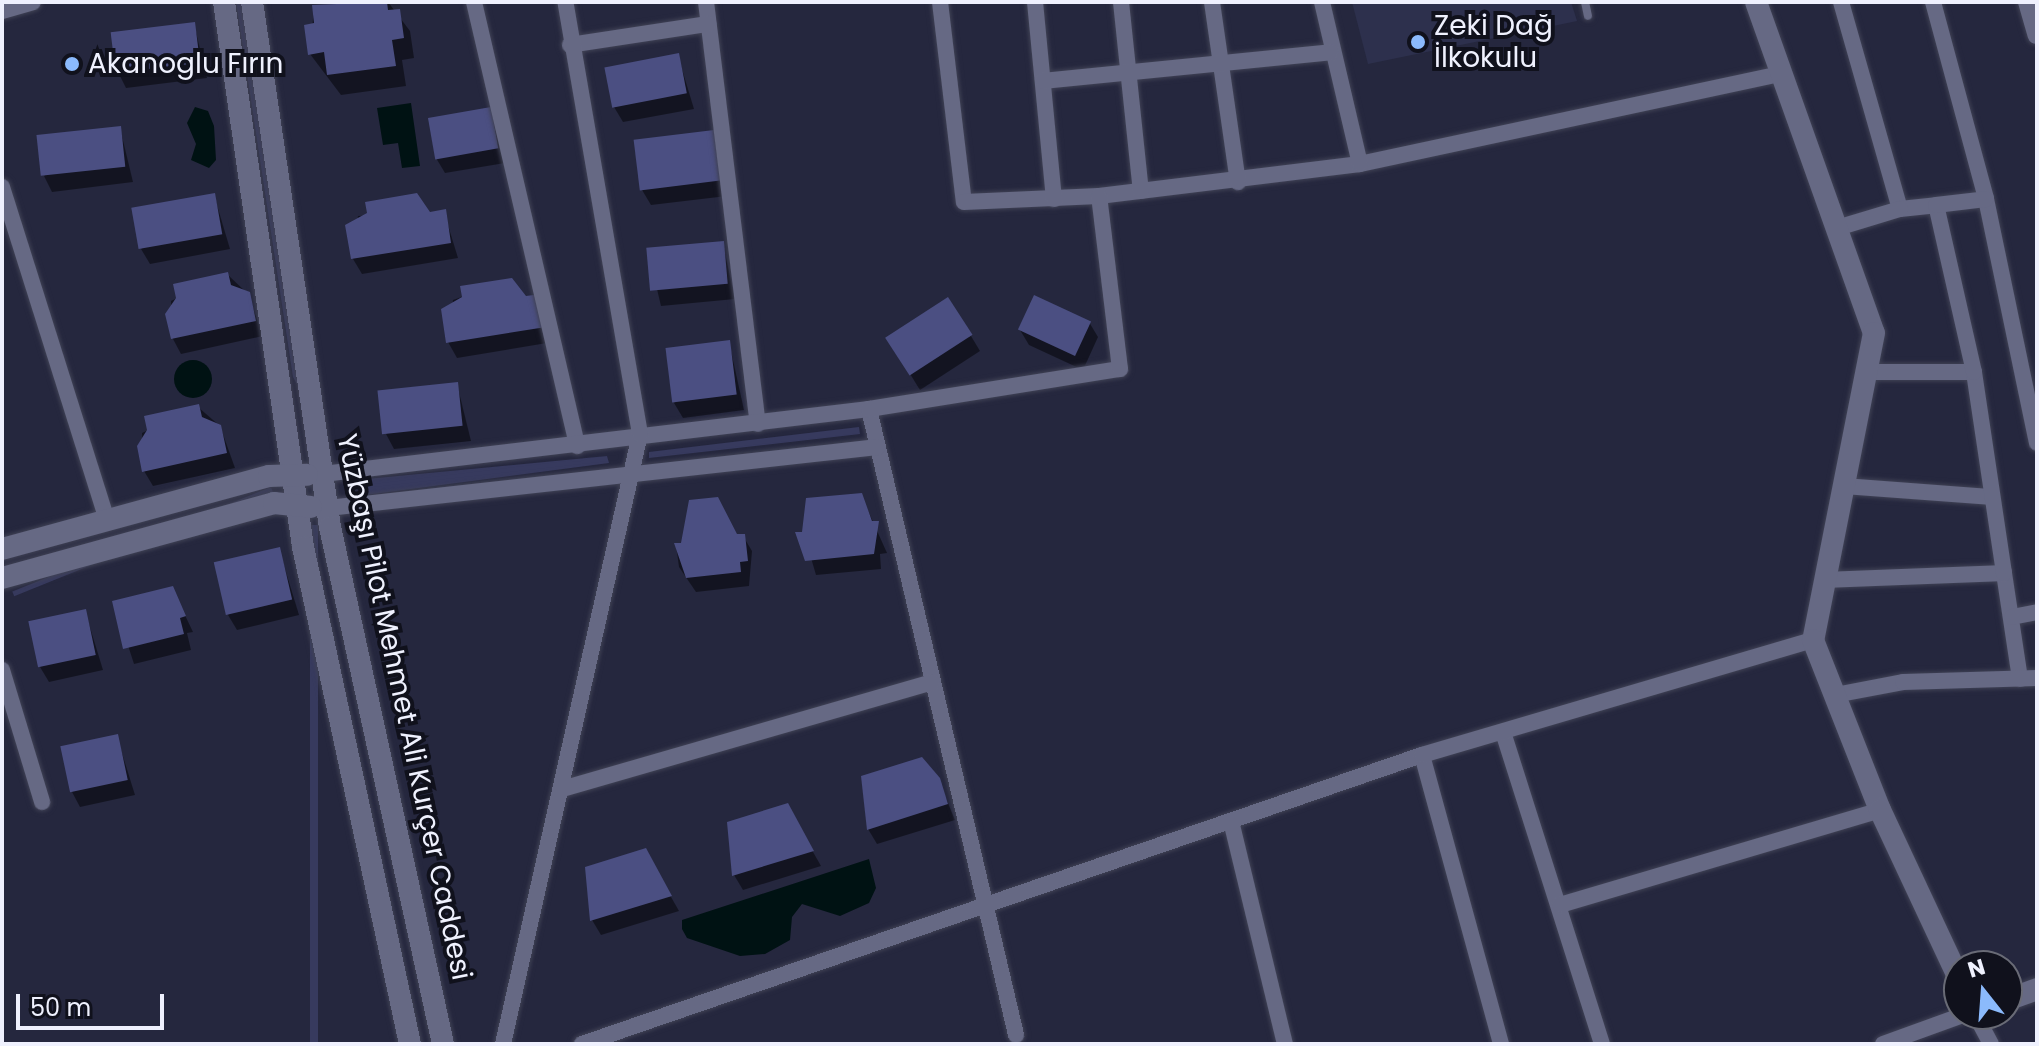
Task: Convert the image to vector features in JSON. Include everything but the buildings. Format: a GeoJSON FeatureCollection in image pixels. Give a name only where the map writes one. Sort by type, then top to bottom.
{"type":"FeatureCollection","features":[{"type":"Feature","properties":{"kind":"main road","name":"Yüzbaşı Pilot Mehmet Ali Kurçer Caddesi"},"geometry":{"type":"LineString","coordinates":[[224,2],[297,506],[410,1044]]}},
{"type":"Feature","properties":{"kind":"main road"},"geometry":{"type":"LineString","coordinates":[[1756,2],[1776,75],[1837,228],[1874,333],[1870,372],[1813,640],[1880,810],[1945,950]]}},
{"type":"Feature","properties":{"kind":"main road","name":"Yüzbaşı Pilot Mehmet Ali Kurçer Caddesi"},"geometry":{"type":"LineString","coordinates":[[255,3],[328,508],[443,1044]]}},
{"type":"Feature","properties":{"kind":"main road"},"geometry":{"type":"LineString","coordinates":[[2,549],[293,475],[323,474]]}},
{"type":"Feature","properties":{"kind":"main road"},"geometry":{"type":"LineString","coordinates":[[2,578],[274,503],[328,508]]}},
{"type":"Feature","properties":{"kind":"street"},"geometry":{"type":"LineString","coordinates":[[2,11],[33,2]]}},
{"type":"Feature","properties":{"kind":"street"},"geometry":{"type":"LineString","coordinates":[[474,2],[577,446]]}},
{"type":"Feature","properties":{"kind":"street"},"geometry":{"type":"LineString","coordinates":[[503,1044],[639,439],[565,2]]}},
{"type":"Feature","properties":{"kind":"street"},"geometry":{"type":"LineString","coordinates":[[706,2],[758,424]]}},
{"type":"Feature","properties":{"kind":"street"},"geometry":{"type":"LineString","coordinates":[[940,2],[964,202],[1099,196],[1238,182],[1360,164],[1776,75]]}},
{"type":"Feature","properties":{"kind":"street"},"geometry":{"type":"LineString","coordinates":[[1035,2],[1054,199]]}},
{"type":"Feature","properties":{"kind":"street"},"geometry":{"type":"LineString","coordinates":[[1121,2],[1141,191]]}},
{"type":"Feature","properties":{"kind":"street"},"geometry":{"type":"LineString","coordinates":[[1212,2],[1217,65],[1238,182]]}},
{"type":"Feature","properties":{"kind":"street"},"geometry":{"type":"LineString","coordinates":[[1322,2],[1331,52],[1360,164]]}},
{"type":"Feature","properties":{"kind":"street"},"geometry":{"type":"LineString","coordinates":[[1841,2],[1900,209]]}},
{"type":"Feature","properties":{"kind":"street"},"geometry":{"type":"LineString","coordinates":[[1933,2],[2031,379],[2037,443]]}},
{"type":"Feature","properties":{"kind":"street"},"geometry":{"type":"LineString","coordinates":[[2026,2],[2036,36]]}},
{"type":"Feature","properties":{"kind":"street"},"geometry":{"type":"LineString","coordinates":[[570,45],[708,24]]}},
{"type":"Feature","properties":{"kind":"street"},"geometry":{"type":"LineString","coordinates":[[1043,81],[1331,52]]}},
{"type":"Feature","properties":{"kind":"street"},"geometry":{"type":"LineString","coordinates":[[2,187],[107,521]]}},
{"type":"Feature","properties":{"kind":"street"},"geometry":{"type":"LineString","coordinates":[[323,474],[758,424],[1120,369],[1099,196]]}},
{"type":"Feature","properties":{"kind":"street"},"geometry":{"type":"LineString","coordinates":[[1837,228],[1900,209],[1986,199]]}},
{"type":"Feature","properties":{"kind":"street"},"geometry":{"type":"LineString","coordinates":[[1835,695],[1903,682],[2028,678],[2004,573],[1974,372],[1936,205]]}},
{"type":"Feature","properties":{"kind":"street"},"geometry":{"type":"LineString","coordinates":[[1870,372],[1974,372]]}},
{"type":"Feature","properties":{"kind":"street"},"geometry":{"type":"LineString","coordinates":[[869,409],[1016,1035]]}},
{"type":"Feature","properties":{"kind":"street"},"geometry":{"type":"LineString","coordinates":[[328,508],[878,447]]}},
{"type":"Feature","properties":{"kind":"street"},"geometry":{"type":"LineString","coordinates":[[1845,486],[1992,497]]}},
{"type":"Feature","properties":{"kind":"street"},"geometry":{"type":"LineString","coordinates":[[1825,580],[2004,573]]}},
{"type":"Feature","properties":{"kind":"street"},"geometry":{"type":"LineString","coordinates":[[2012,617],[2037,612]]}},
{"type":"Feature","properties":{"kind":"street"},"geometry":{"type":"LineString","coordinates":[[582,1044],[1422,755],[1813,640]]}},
{"type":"Feature","properties":{"kind":"street"},"geometry":{"type":"LineString","coordinates":[[2,670],[42,802]]}},
{"type":"Feature","properties":{"kind":"street"},"geometry":{"type":"LineString","coordinates":[[562,789],[932,682]]}},
{"type":"Feature","properties":{"kind":"street"},"geometry":{"type":"LineString","coordinates":[[1503,732],[1602,1044]]}},
{"type":"Feature","properties":{"kind":"street"},"geometry":{"type":"LineString","coordinates":[[1422,755],[1501,1044]]}},
{"type":"Feature","properties":{"kind":"street"},"geometry":{"type":"LineString","coordinates":[[1560,905],[1880,810]]}},
{"type":"Feature","properties":{"kind":"street"},"geometry":{"type":"LineString","coordinates":[[1231,821],[1285,1044]]}},
{"type":"Feature","properties":{"kind":"street"},"geometry":{"type":"LineString","coordinates":[[1883,1044],[1943,1022]]}},
{"type":"Feature","properties":{"kind":"lane"},"geometry":{"type":"LineString","coordinates":[[1585,2],[1588,16]]}},
{"type":"Feature","properties":{"kind":"shaded area"},"geometry":{"type":"Polygon","coordinates":[[[236,2],[242,2],[298,386],[293,377],[236,2]]]}},
{"type":"Feature","properties":{"kind":"shaded area","name":"Zeki Dağ İlkokulu"},"geometry":{"type":"Polygon","coordinates":[[[1352,2],[1571,2],[1577,21],[1368,64],[1352,2]]]}},
{"type":"Feature","properties":{"kind":"shaded area"},"geometry":{"type":"Polygon","coordinates":[[[411,103],[420,166],[402,168],[398,143],[383,145],[377,108],[411,103]]]}},
{"type":"Feature","properties":{"kind":"shaded area"},"geometry":{"type":"Polygon","coordinates":[[[195,107],[208,111],[214,126],[216,160],[209,168],[191,160],[196,144],[187,123],[195,107]]]}},
{"type":"Feature","properties":{"kind":"shaded area"},"geometry":{"type":"Polygon","coordinates":[[[193,360],[206,366],[212,379],[206,392],[193,398],[180,392],[174,379],[180,366],[193,360]]]}},
{"type":"Feature","properties":{"kind":"shaded area"},"geometry":{"type":"Polygon","coordinates":[[[859,427],[860,434],[649,458],[649,452],[859,427]]]}},
{"type":"Feature","properties":{"kind":"shaded area"},"geometry":{"type":"Polygon","coordinates":[[[607,456],[609,463],[366,495],[359,487],[366,479],[607,456]]]}},
{"type":"Feature","properties":{"kind":"shaded area"},"geometry":{"type":"Polygon","coordinates":[[[271,487],[273,492],[14,596],[12,592],[271,487]]]}},
{"type":"Feature","properties":{"kind":"shaded area"},"geometry":{"type":"Polygon","coordinates":[[[310,525],[318,525],[318,1044],[310,1044],[310,525]]]}},
{"type":"Feature","properties":{"kind":"shaded area"},"geometry":{"type":"Polygon","coordinates":[[[869,859],[876,888],[869,903],[840,916],[802,904],[792,917],[790,940],[765,954],[740,956],[687,938],[682,929],[682,920],[869,859]]]}},
{"type":"Feature","properties":{"kind":"place","name":"Zeki Dağ İlkokulu"},"geometry":{"type":"Point","coordinates":[1418,42]}},
{"type":"Feature","properties":{"kind":"place","name":"Akanoglu Fırın"},"geometry":{"type":"Point","coordinates":[72,64]}}]}
